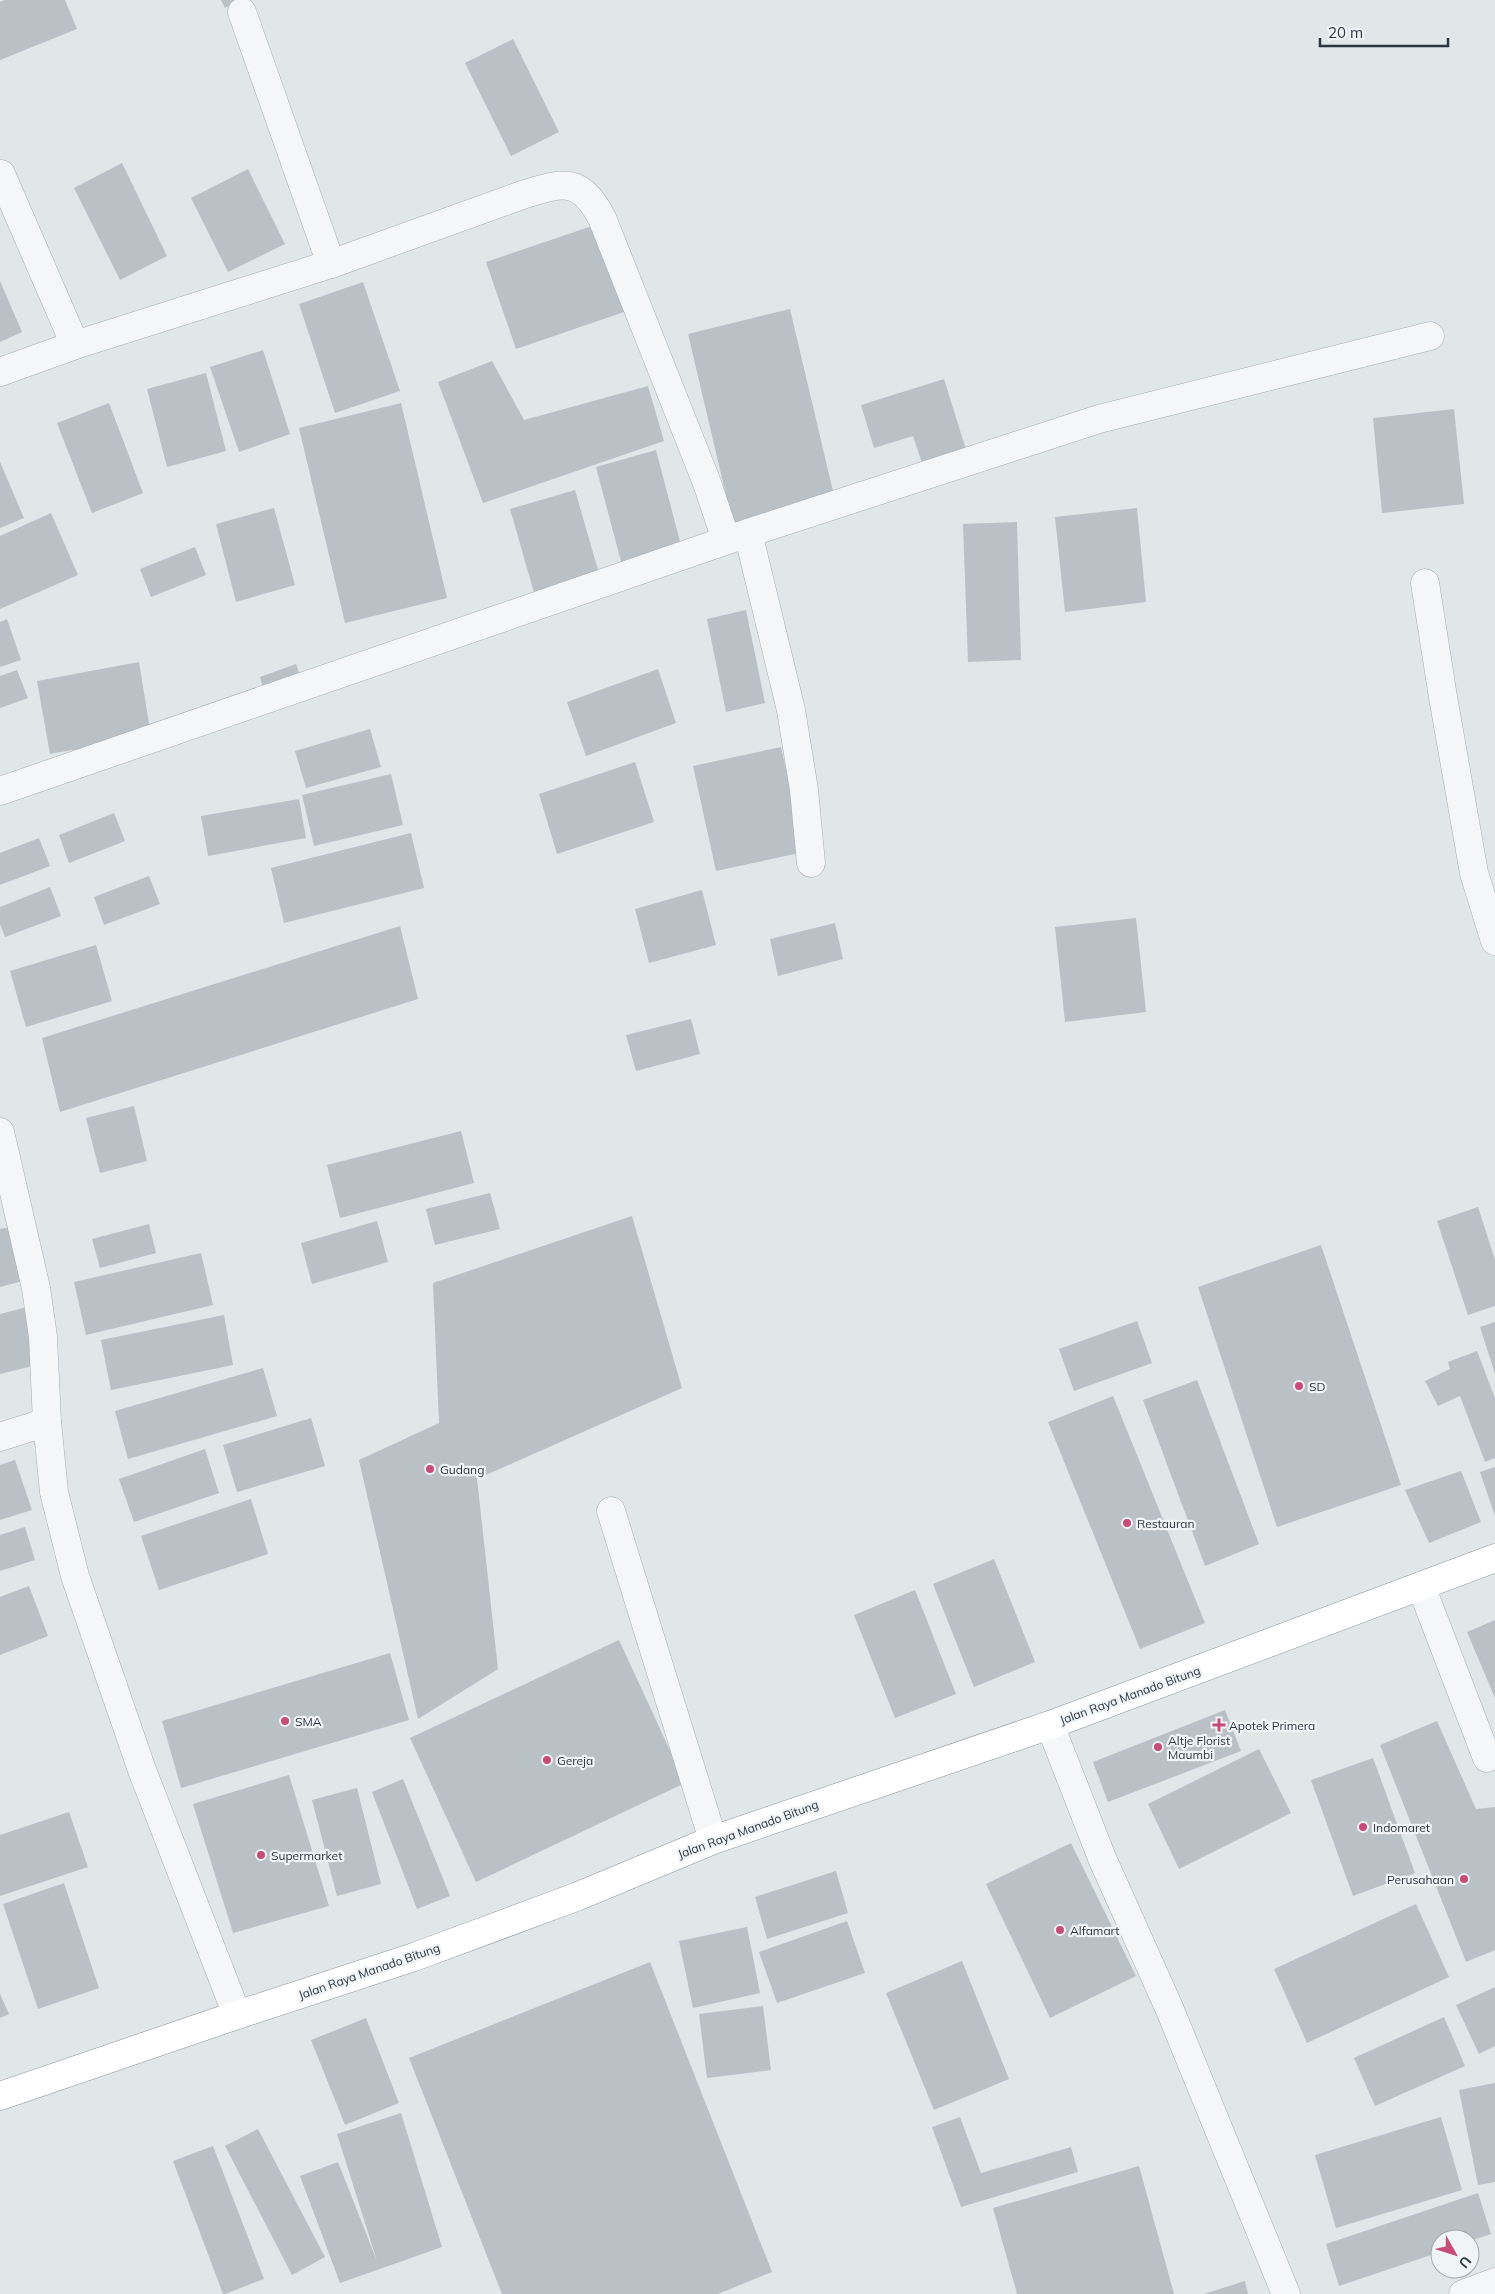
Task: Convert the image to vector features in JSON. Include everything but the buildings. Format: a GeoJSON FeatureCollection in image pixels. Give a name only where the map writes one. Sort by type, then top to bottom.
{"type":"FeatureCollection","features":[{"type":"Feature","properties":{"kind":"highway","name":"Jalan Raya Manado Bitung"},"geometry":{"type":"LineString","coordinates":[[0,2096],[414,1957],[576,1898],[713,1840],[1050,1725],[1495,1558]]}},
{"type":"Feature","properties":{"kind":"street"},"geometry":{"type":"LineString","coordinates":[[242,12],[331,264]]}},
{"type":"Feature","properties":{"kind":"street"},"geometry":{"type":"LineString","coordinates":[[2,174],[75,345]]}},
{"type":"Feature","properties":{"kind":"street"},"geometry":{"type":"LineString","coordinates":[[0,372],[75,345],[331,264],[522,195],[561,185],[581,189],[602,218],[707,483],[737,537],[791,710],[804,790],[811,863]]}},
{"type":"Feature","properties":{"kind":"street"},"geometry":{"type":"LineString","coordinates":[[0,791],[737,537],[1099,419],[1430,336]]}},
{"type":"Feature","properties":{"kind":"street"},"geometry":{"type":"LineString","coordinates":[[1425,583],[1474,873],[1495,941]]}},
{"type":"Feature","properties":{"kind":"street"},"geometry":{"type":"LineString","coordinates":[[0,1132],[36,1288],[43,1337],[47,1422],[54,1492],[75,1576],[142,1770],[238,2015]]}},
{"type":"Feature","properties":{"kind":"street"},"geometry":{"type":"LineString","coordinates":[[0,1438],[47,1422]]}},
{"type":"Feature","properties":{"kind":"street"},"geometry":{"type":"LineString","coordinates":[[611,1511],[713,1840]]}},
{"type":"Feature","properties":{"kind":"street"},"geometry":{"type":"LineString","coordinates":[[1421,1586],[1487,1758]]}},
{"type":"Feature","properties":{"kind":"street"},"geometry":{"type":"LineString","coordinates":[[1050,1725],[1102,1858],[1170,2010],[1286,2294]]}},
{"type":"Feature","properties":{"kind":"street"},"geometry":{"type":"LineString","coordinates":[[1463,2294],[1495,2282]]}},
{"type":"Feature","properties":{"kind":"place","name":"SD"},"geometry":{"type":"Point","coordinates":[1299,1386]}},
{"type":"Feature","properties":{"kind":"place","name":"Gudang"},"geometry":{"type":"Point","coordinates":[430,1469]}},
{"type":"Feature","properties":{"kind":"place","name":"Restauran"},"geometry":{"type":"Point","coordinates":[1127,1523]}},
{"type":"Feature","properties":{"kind":"place","name":"SMA"},"geometry":{"type":"Point","coordinates":[285,1721]}},
{"type":"Feature","properties":{"kind":"place","name":"Apotek Primera"},"geometry":{"type":"Point","coordinates":[1219,1725]}},
{"type":"Feature","properties":{"kind":"place","name":"Altje Florist Maumbi"},"geometry":{"type":"Point","coordinates":[1158,1747]}},
{"type":"Feature","properties":{"kind":"place","name":"Gereja"},"geometry":{"type":"Point","coordinates":[547,1760]}},
{"type":"Feature","properties":{"kind":"place","name":"Indomaret"},"geometry":{"type":"Point","coordinates":[1363,1827]}},
{"type":"Feature","properties":{"kind":"place","name":"Supermarket"},"geometry":{"type":"Point","coordinates":[261,1855]}},
{"type":"Feature","properties":{"kind":"place","name":"Perusahaan"},"geometry":{"type":"Point","coordinates":[1464,1879]}},
{"type":"Feature","properties":{"kind":"place","name":"Alfamart"},"geometry":{"type":"Point","coordinates":[1060,1930]}}]}
